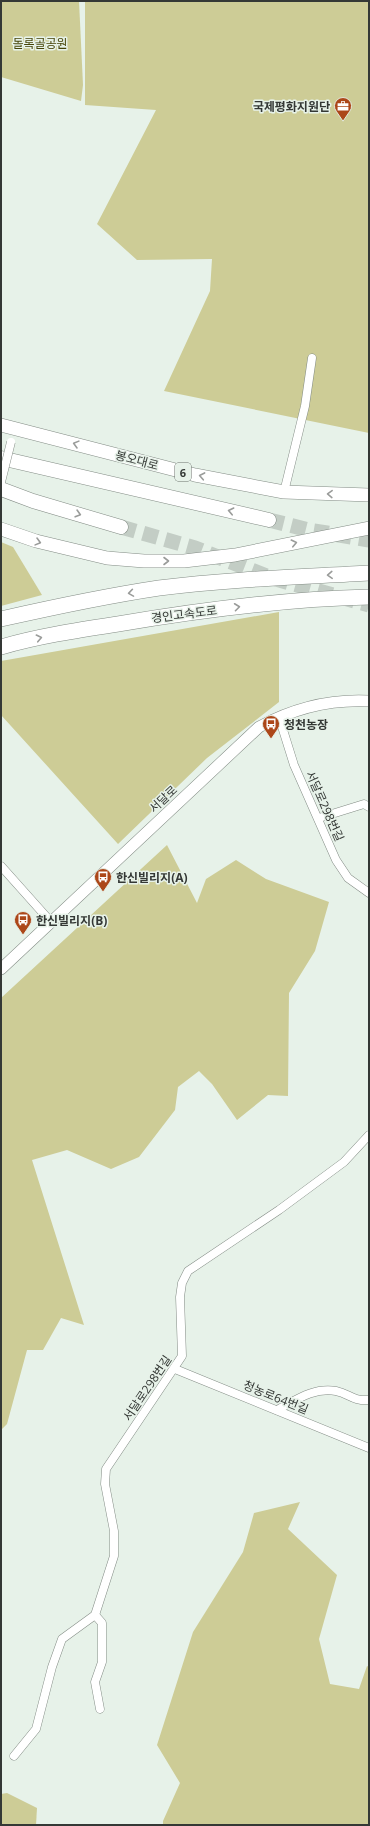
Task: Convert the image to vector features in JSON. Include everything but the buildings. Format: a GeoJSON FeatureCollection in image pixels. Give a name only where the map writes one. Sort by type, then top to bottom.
{"type":"FeatureCollection","features":[{"type":"Feature","properties":{"kind":"highway"},"geometry":{"type":"LineString","coordinates":[[6,446],[97,474],[114,484]]}},
{"type":"Feature","properties":{"kind":"highway"},"geometry":{"type":"LineString","coordinates":[[1,458],[269,520]]}},
{"type":"Feature","properties":{"kind":"highway"},"geometry":{"type":"LineString","coordinates":[[1,489],[33,501],[121,527]]}},
{"type":"Feature","properties":{"kind":"highway"},"geometry":{"type":"LineString","coordinates":[[1,619],[81,601],[160,588],[248,579],[369,573]]}},
{"type":"Feature","properties":{"kind":"highway","name":"경인고속도로"},"geometry":{"type":"LineString","coordinates":[[1,647],[81,630],[161,616],[248,606],[369,597]]}},
{"type":"Feature","properties":{"kind":"main road","name":"봉오대로"},"geometry":{"type":"LineString","coordinates":[[1,425],[195,475],[284,492],[369,495]]}},
{"type":"Feature","properties":{"kind":"main road"},"geometry":{"type":"LineString","coordinates":[[1,529],[36,541],[107,558],[144,561],[184,561],[235,555],[369,528]]}},
{"type":"Feature","properties":{"kind":"street"},"geometry":{"type":"LineString","coordinates":[[284,492],[305,406],[312,358]]}},
{"type":"Feature","properties":{"kind":"street"},"geometry":{"type":"LineString","coordinates":[[1,482],[6,446],[14,428]]}},
{"type":"Feature","properties":{"kind":"street","name":"서달로"},"geometry":{"type":"LineString","coordinates":[[1,969],[259,727],[280,717],[319,703],[369,701]]}},
{"type":"Feature","properties":{"kind":"street","name":"서달로298번길"},"geometry":{"type":"LineString","coordinates":[[280,717],[294,765],[319,818],[336,860],[348,878],[369,893]]}},
{"type":"Feature","properties":{"kind":"street"},"geometry":{"type":"LineString","coordinates":[[319,818],[364,804],[369,807]]}},
{"type":"Feature","properties":{"kind":"street"},"geometry":{"type":"LineString","coordinates":[[1,866],[52,922]]}},
{"type":"Feature","properties":{"kind":"street","name":"서달로298번길"},"geometry":{"type":"LineString","coordinates":[[95,1615],[114,1556],[114,1531],[105,1484],[106,1469],[175,1369],[182,1356],[180,1297],[182,1284],[188,1271],[280,1210],[344,1162],[369,1135]]}},
{"type":"Feature","properties":{"kind":"street","name":"청농로64번길"},"geometry":{"type":"LineString","coordinates":[[175,1369],[369,1448]]}},
{"type":"Feature","properties":{"kind":"street"},"geometry":{"type":"LineString","coordinates":[[277,1410],[314,1392],[337,1392],[356,1400],[369,1400]]}},
{"type":"Feature","properties":{"kind":"street"},"geometry":{"type":"LineString","coordinates":[[14,1756],[36,1729],[52,1667],[62,1639],[95,1615],[102,1623],[102,1662],[95,1682],[100,1709]]}},
{"type":"Feature","properties":{"kind":"green space","name":"돌록골공원"},"geometry":{"type":"Polygon","coordinates":[[[1,1],[79,1],[83,85],[81,101],[1,77],[1,1]]]}},
{"type":"Feature","properties":{"kind":"green space"},"geometry":{"type":"Polygon","coordinates":[[[85,1],[369,1],[369,433],[164,391],[210,291],[212,259],[137,260],[97,224],[156,110],[85,105],[85,1]]]}},
{"type":"Feature","properties":{"kind":"green space"},"geometry":{"type":"Polygon","coordinates":[[[1,542],[13,547],[42,595],[1,606],[1,542]]]}},
{"type":"Feature","properties":{"kind":"green space"},"geometry":{"type":"Polygon","coordinates":[[[279,612],[279,702],[207,758],[118,844],[1,715],[1,661],[279,612]]]}},
{"type":"Feature","properties":{"kind":"green space"},"geometry":{"type":"Polygon","coordinates":[[[167,845],[197,903],[206,879],[236,860],[266,879],[329,902],[315,951],[289,993],[288,1096],[268,1095],[237,1120],[212,1084],[199,1071],[178,1087],[175,1110],[139,1157],[111,1169],[67,1150],[32,1160],[84,1325],[61,1318],[43,1350],[27,1350],[7,1424],[1,1430],[1,998],[167,845]]]}},
{"type":"Feature","properties":{"kind":"green space"},"geometry":{"type":"Polygon","coordinates":[[[300,1502],[288,1529],[337,1575],[319,1639],[330,1684],[359,1689],[367,1666],[369,1667],[369,1825],[163,1825],[163,1821],[180,1783],[157,1745],[193,1632],[243,1552],[254,1513],[300,1502]]]}},
{"type":"Feature","properties":{"kind":"green space"},"geometry":{"type":"Polygon","coordinates":[[[7,1793],[37,1808],[36,1825],[1,1825],[1,1794],[7,1793]]]}},
{"type":"Feature","properties":{"kind":"tunnel"},"geometry":{"type":"LineString","coordinates":[[269,520],[309,530],[369,540]]}},
{"type":"Feature","properties":{"kind":"tunnel"},"geometry":{"type":"LineString","coordinates":[[121,527],[195,548],[272,578],[369,605]]}},
{"type":"Feature","properties":{"kind":"place","name":"국제평화지원단"},"geometry":{"type":"Point","coordinates":[343,121]}},
{"type":"Feature","properties":{"kind":"place","name":"청천농장"},"geometry":{"type":"Point","coordinates":[271,739]}},
{"type":"Feature","properties":{"kind":"place","name":"한신빌리지(A)"},"geometry":{"type":"Point","coordinates":[103,892]}},
{"type":"Feature","properties":{"kind":"place","name":"한신빌리지(B)"},"geometry":{"type":"Point","coordinates":[23,935]}}]}
